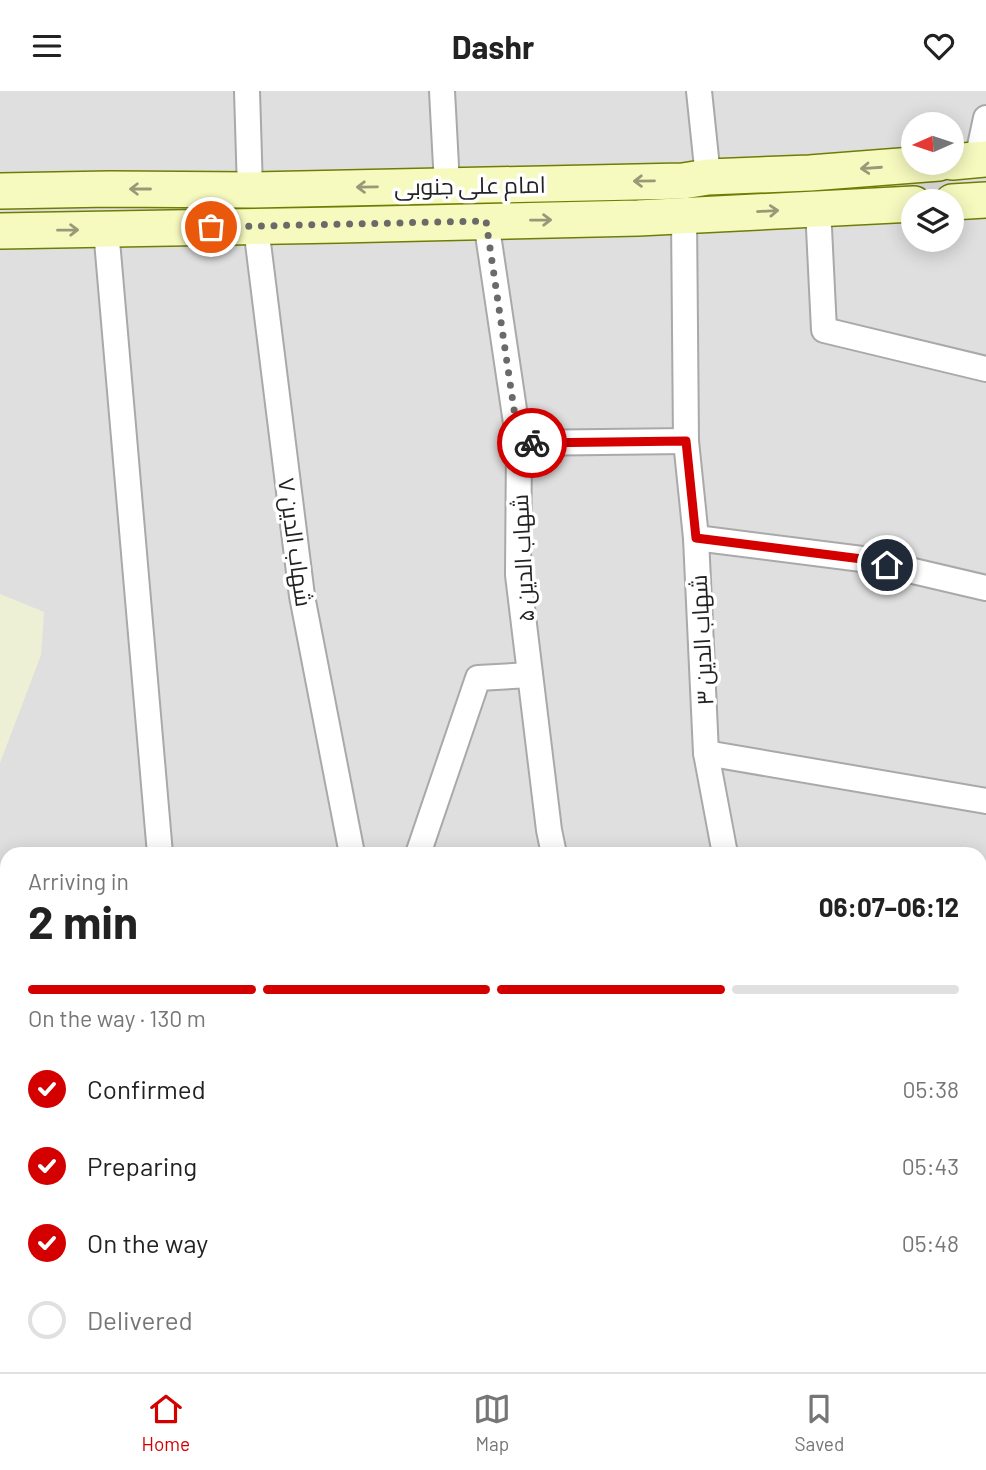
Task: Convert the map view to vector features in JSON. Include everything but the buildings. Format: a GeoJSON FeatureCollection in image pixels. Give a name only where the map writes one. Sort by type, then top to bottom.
{"type":"FeatureCollection","features":[{"type":"Feature","properties":{"kind":"street"},"geometry":{"type":"LineString","coordinates":[[247,91],[250,190]]}},
{"type":"Feature","properties":{"kind":"street"},"geometry":{"type":"LineString","coordinates":[[442,91],[447,185]]}},
{"type":"Feature","properties":{"kind":"street"},"geometry":{"type":"LineString","coordinates":[[699,91],[708,177]]}},
{"type":"Feature","properties":{"kind":"street"},"geometry":{"type":"LineString","coordinates":[[972,160],[986,118]]}},
{"type":"Feature","properties":{"kind":"street","name":"امام علی جنوبی"},"geometry":{"type":"LineString","coordinates":[[0,191],[250,190],[683,181],[708,177],[901,166]]}},
{"type":"Feature","properties":{"kind":"street"},"geometry":{"type":"LineString","coordinates":[[964,201],[986,200]]}},
{"type":"Feature","properties":{"kind":"street","name":"امام علی جنوبی"},"geometry":{"type":"LineString","coordinates":[[0,231],[684,216],[901,205]]}},
{"type":"Feature","properties":{"kind":"street"},"geometry":{"type":"LineString","coordinates":[[818,208],[824,330],[986,369]]}},
{"type":"Feature","properties":{"kind":"street","name":"شهاب الدین ۳"},"geometry":{"type":"LineString","coordinates":[[684,216],[686,441],[696,538],[706,753],[724,847]]}},
{"type":"Feature","properties":{"kind":"street","name":"شهاب الدین ۵"},"geometry":{"type":"LineString","coordinates":[[486,221],[519,443],[518,575],[553,847]]}},
{"type":"Feature","properties":{"kind":"street","name":"شهاب الدین ۷"},"geometry":{"type":"LineString","coordinates":[[256,227],[302,596],[351,847]]}},
{"type":"Feature","properties":{"kind":"street"},"geometry":{"type":"LineString","coordinates":[[106,229],[159,847]]}},
{"type":"Feature","properties":{"kind":"street"},"geometry":{"type":"LineString","coordinates":[[519,443],[686,441]]}},
{"type":"Feature","properties":{"kind":"street"},"geometry":{"type":"LineString","coordinates":[[696,538],[862,559],[986,588]]}},
{"type":"Feature","properties":{"kind":"street"},"geometry":{"type":"LineString","coordinates":[[420,847],[478,678],[530,675]]}},
{"type":"Feature","properties":{"kind":"street"},"geometry":{"type":"LineString","coordinates":[[706,753],[986,801]]}},
{"type":"Feature","properties":{"kind":"shaded area"},"geometry":{"type":"Polygon","coordinates":[[[0,91],[986,91],[986,847],[0,847],[0,91]]]}},
{"type":"Feature","properties":{"kind":"green space"},"geometry":{"type":"Polygon","coordinates":[[[0,594],[44,612],[41,655],[0,763],[0,594]]]}},
{"type":"Feature","properties":{"kind":"way so far"},"geometry":{"type":"LineString","coordinates":[[211,227],[486,221],[519,443],[532,443]]}},
{"type":"Feature","properties":{"kind":"route"},"geometry":{"type":"LineString","coordinates":[[532,443],[686,441],[696,538],[862,559],[887,565]]}}]}
